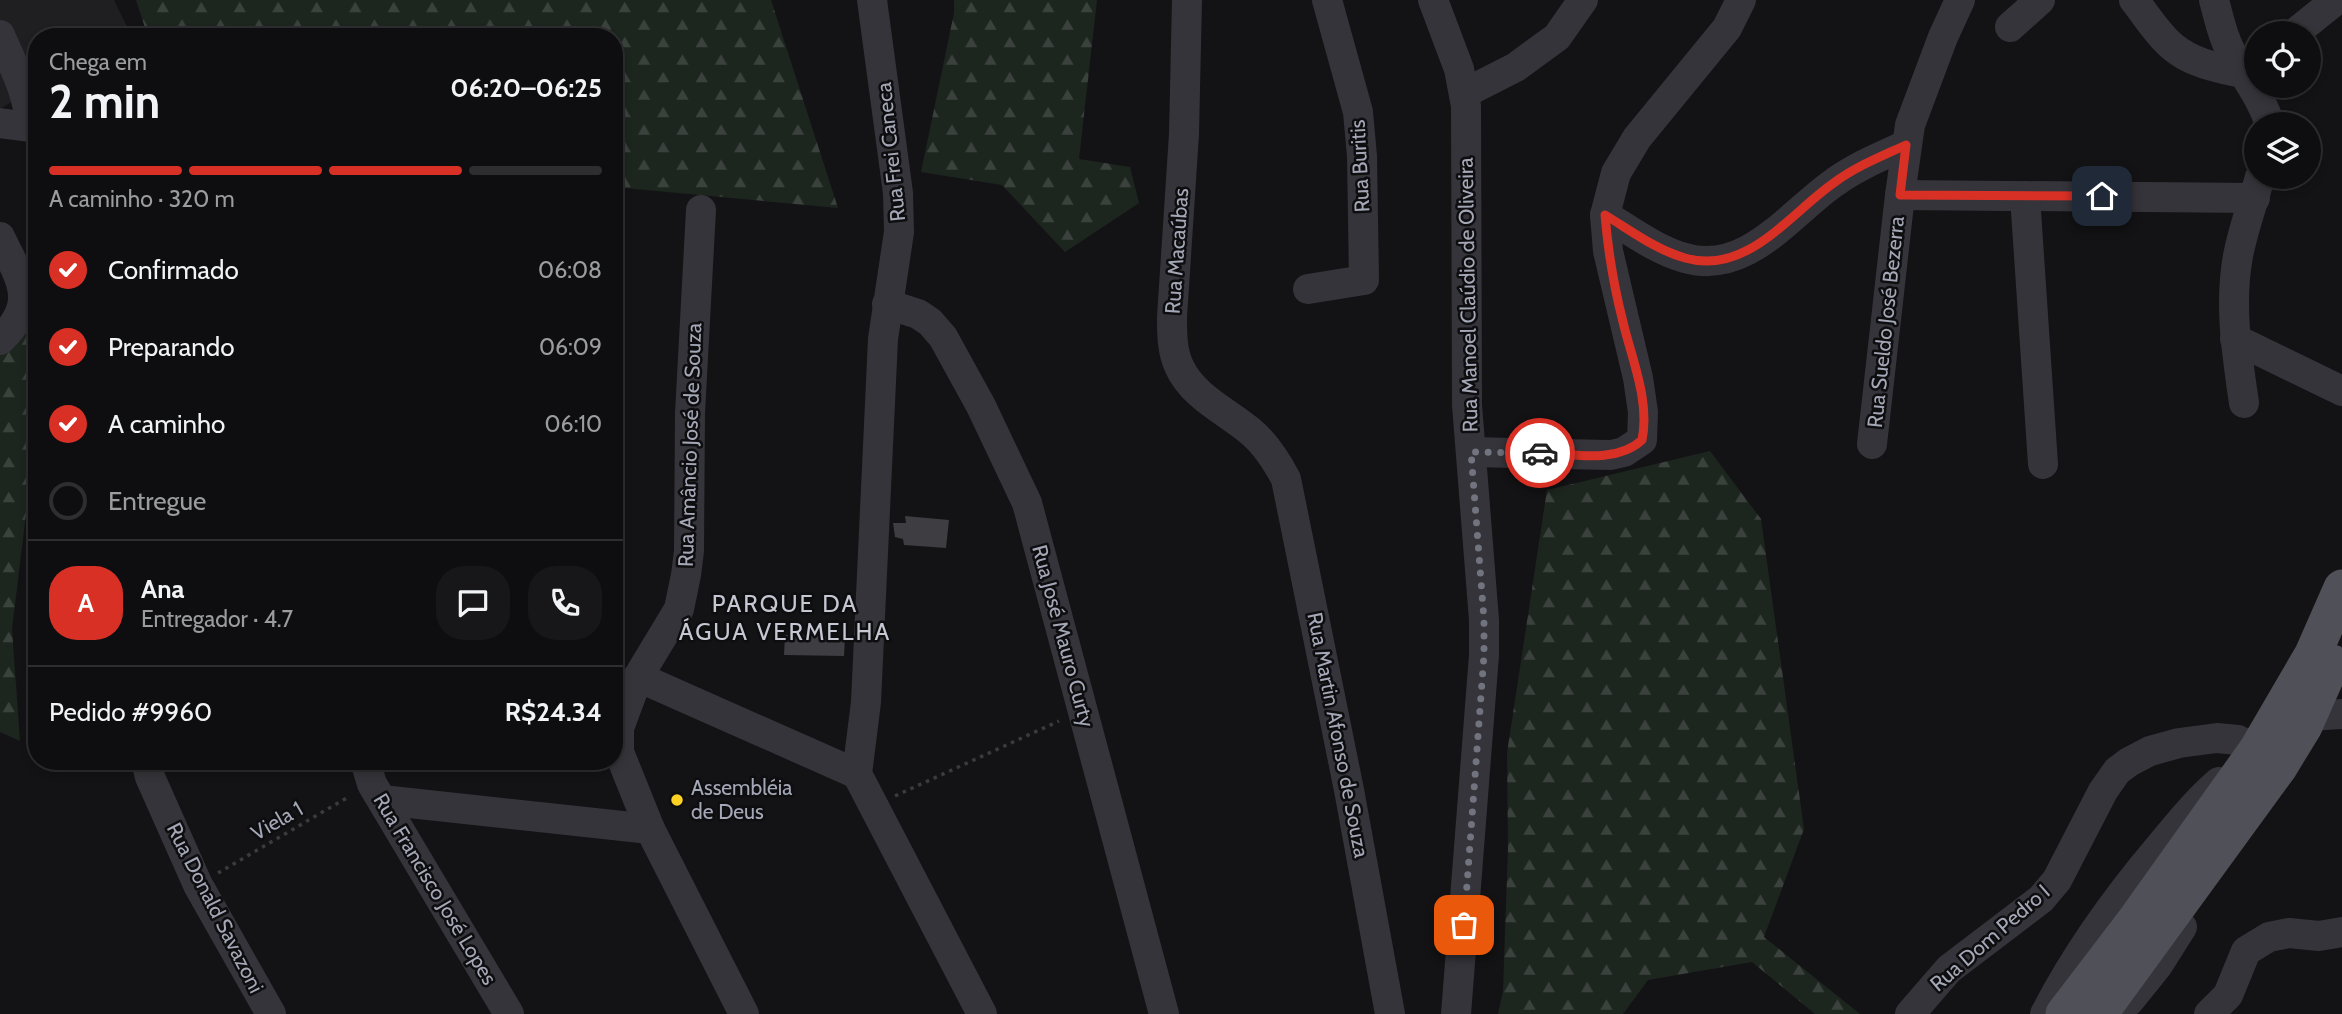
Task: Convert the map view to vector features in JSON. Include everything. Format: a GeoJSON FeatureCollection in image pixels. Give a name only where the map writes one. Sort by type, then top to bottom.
{"type":"FeatureCollection","features":[{"type":"Feature","properties":{"kind":"main road"},"geometry":{"type":"LineString","coordinates":[[2099,1014],[2222,845],[2342,588]]}},
{"type":"Feature","properties":{"kind":"main road"},"geometry":{"type":"LineString","coordinates":[[2064,1014],[2261,760],[2326,715],[2342,641]]}},
{"type":"Feature","properties":{"kind":"street","name":"Rua Frei Caneca"},"geometry":{"type":"LineString","coordinates":[[857,774],[866,702],[883,339],[899,232],[898,193],[872,0]]}},
{"type":"Feature","properties":{"kind":"street","name":"Rua Macaúbas"},"geometry":{"type":"LineString","coordinates":[[1188,0],[1184,134],[1172,317],[1173,343],[1178,365],[1190,385],[1253,433],[1275,459]]}},
{"type":"Feature","properties":{"kind":"street","name":"Rua Buritis"},"geometry":{"type":"LineString","coordinates":[[1308,289],[1364,280],[1362,156],[1358,112],[1327,0]]}},
{"type":"Feature","properties":{"kind":"street","name":"Rua Manoel Claúdio de Oliveira"},"geometry":{"type":"LineString","coordinates":[[1433,0],[1459,69],[1465,93],[1467,405],[1484,620],[1484,655],[1457,1014]]}},
{"type":"Feature","properties":{"kind":"street"},"geometry":{"type":"LineString","coordinates":[[1465,93],[1516,66],[1557,37],[1583,0]]}},
{"type":"Feature","properties":{"kind":"street"},"geometry":{"type":"LineString","coordinates":[[1471,452],[1611,455],[1635,447],[1642,440],[1644,429],[1638,378],[1608,251],[1605,215],[1616,173],[1637,138],[1727,28],[1741,0]]}},
{"type":"Feature","properties":{"kind":"street","name":"Rua Sueldo José Bezerra"},"geometry":{"type":"LineString","coordinates":[[1872,444],[1906,145],[1919,96],[1960,0]]}},
{"type":"Feature","properties":{"kind":"street"},"geometry":{"type":"LineString","coordinates":[[2010,27],[2040,0]]}},
{"type":"Feature","properties":{"kind":"street"},"geometry":{"type":"LineString","coordinates":[[2134,0],[2171,46],[2189,58],[2208,65],[2244,69]]}},
{"type":"Feature","properties":{"kind":"street"},"geometry":{"type":"LineString","coordinates":[[2214,0],[2230,51],[2244,64]]}},
{"type":"Feature","properties":{"kind":"street"},"geometry":{"type":"LineString","coordinates":[[2310,21],[2336,0]]}},
{"type":"Feature","properties":{"kind":"street"},"geometry":{"type":"LineString","coordinates":[[0,35],[22,82],[28,103]]}},
{"type":"Feature","properties":{"kind":"street"},"geometry":{"type":"LineString","coordinates":[[0,123],[28,126]]}},
{"type":"Feature","properties":{"kind":"street"},"geometry":{"type":"LineString","coordinates":[[1605,215],[1653,244],[1685,258],[1714,262],[1757,246],[1834,182],[1860,166],[1906,145]]}},
{"type":"Feature","properties":{"kind":"street"},"geometry":{"type":"LineString","coordinates":[[1900,195],[2025,196],[2244,188]]}},
{"type":"Feature","properties":{"kind":"street"},"geometry":{"type":"LineString","coordinates":[[2244,403],[2235,339],[2238,257],[2257,189]]}},
{"type":"Feature","properties":{"kind":"street"},"geometry":{"type":"LineString","coordinates":[[2025,196],[2043,464]]}},
{"type":"Feature","properties":{"kind":"street","name":"Rua Amâncio José de Souza"},"geometry":{"type":"LineString","coordinates":[[623,716],[638,677],[679,609],[689,551],[690,413],[701,210]]}},
{"type":"Feature","properties":{"kind":"street"},"geometry":{"type":"LineString","coordinates":[[0,237],[23,292],[23,313],[13,328],[0,340]]}},
{"type":"Feature","properties":{"kind":"street","name":"Rua José Mauro Curty"},"geometry":{"type":"LineString","coordinates":[[887,303],[918,314],[930,322],[954,356],[1027,503],[1164,1014]]}},
{"type":"Feature","properties":{"kind":"street"},"geometry":{"type":"LineString","coordinates":[[2235,339],[2342,391]]}},
{"type":"Feature","properties":{"kind":"street","name":"Rua Martin Afonso de Souza"},"geometry":{"type":"LineString","coordinates":[[1275,459],[1286,479],[1293,509],[1347,777],[1390,1014]]}},
{"type":"Feature","properties":{"kind":"street"},"geometry":{"type":"LineString","coordinates":[[638,677],[857,774],[982,1014]]}},
{"type":"Feature","properties":{"kind":"street","name":"Rua Dom Pedro I"},"geometry":{"type":"LineString","coordinates":[[1910,1014],[1949,969],[2041,899],[2057,880],[2103,791],[2117,771],[2129,762],[2150,751],[2179,743],[2217,738],[2238,740],[2261,760]]}},
{"type":"Feature","properties":{"kind":"street"},"geometry":{"type":"LineString","coordinates":[[2045,1014],[2092,933],[2127,885],[2212,788],[2230,773],[2261,760]]}},
{"type":"Feature","properties":{"kind":"street"},"geometry":{"type":"LineString","coordinates":[[2117,1014],[2158,965],[2250,819],[2261,760]]}},
{"type":"Feature","properties":{"kind":"street","name":"Rua Amâncio José de Souza"},"geometry":{"type":"LineString","coordinates":[[623,762],[650,829],[744,1014]]}},
{"type":"Feature","properties":{"kind":"street","name":"Rua Donald Savazoni"},"geometry":{"type":"LineString","coordinates":[[148,770],[198,885],[271,1014]]}},
{"type":"Feature","properties":{"kind":"street"},"geometry":{"type":"LineString","coordinates":[[373,782],[650,829]]}},
{"type":"Feature","properties":{"kind":"street","name":"Rua Francisco José Lopes"},"geometry":{"type":"LineString","coordinates":[[373,782],[509,1014]]}},
{"type":"Feature","properties":{"kind":"street"},"geometry":{"type":"LineString","coordinates":[[2209,1014],[2228,995],[2246,951],[2269,937],[2289,933],[2319,936],[2342,932]]}},
{"type":"Feature","properties":{"kind":"path"},"geometry":{"type":"LineString","coordinates":[[874,806],[1083,710]]}},
{"type":"Feature","properties":{"kind":"path","name":"Viela 1"},"geometry":{"type":"LineString","coordinates":[[198,885],[373,782]]}},
{"type":"Feature","properties":{"kind":"shaded area"},"geometry":{"type":"Polygon","coordinates":[[[0,0],[114,0],[128,28],[28,28],[28,92],[0,109],[0,0]]]}},
{"type":"Feature","properties":{"kind":"green space"},"geometry":{"type":"Polygon","coordinates":[[[136,0],[771,0],[838,208],[623,188],[623,28],[145,28],[136,0]]]}},
{"type":"Feature","properties":{"kind":"green space"},"geometry":{"type":"Polygon","coordinates":[[[954,0],[1097,0],[1079,159],[1130,167],[1139,203],[1065,252],[1002,185],[921,172],[954,13],[954,0]]]}},
{"type":"Feature","properties":{"kind":"green space"},"geometry":{"type":"Polygon","coordinates":[[[28,330],[28,498],[12,629],[20,741],[0,732],[0,354],[28,330]]]}},
{"type":"Feature","properties":{"kind":"green space"},"geometry":{"type":"Polygon","coordinates":[[[1710,451],[1761,519],[1804,829],[1764,937],[1860,1014],[1815,1014],[1752,962],[1648,980],[1623,1014],[1498,1014],[1503,991],[1508,848],[1507,753],[1547,490],[1710,451]]]}},
{"type":"Feature","properties":{"kind":"building"},"geometry":{"type":"Polygon","coordinates":[[[905,516],[949,520],[946,548],[904,545],[903,539],[895,537],[893,523],[906,523],[905,516]]]}},
{"type":"Feature","properties":{"kind":"building"},"geometry":{"type":"Polygon","coordinates":[[[785,635],[845,637],[844,656],[784,655],[785,635]]]}},
{"type":"Feature","properties":{"kind":"way so far"},"geometry":{"type":"LineString","coordinates":[[1464,925],[1484,655],[1484,620],[1471,452],[1540,453]]}},
{"type":"Feature","properties":{"kind":"place","name":"Assembléia de Deus"},"geometry":{"type":"Point","coordinates":[677,800]}},
{"type":"Feature","properties":{"kind":"district","name":"PARQUE DA ÁGUA VERMELHA"},"geometry":{"type":"Point","coordinates":[785,618]}},
{"type":"Feature","properties":{"kind":"route"},"geometry":{"type":"LineString","coordinates":[[1540,453],[1611,455],[1635,447],[1642,440],[1643,412],[1638,378],[1608,251],[1605,215],[1653,244],[1685,258],[1714,262],[1757,246],[1834,182],[1860,166],[1906,145],[1900,195],[2102,196]]}}]}
